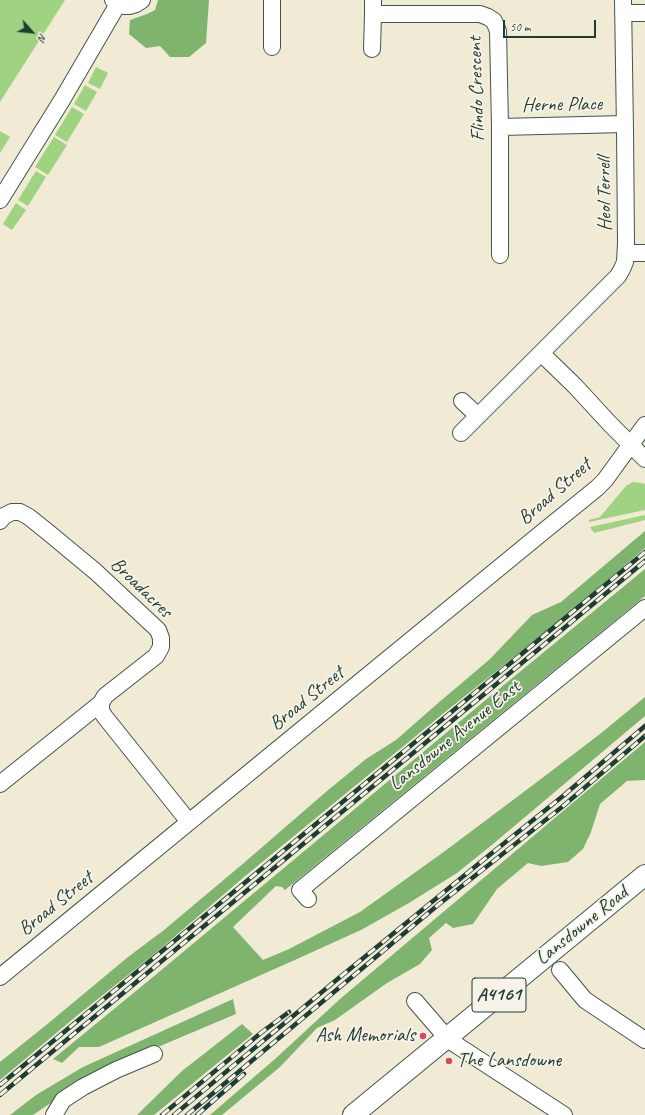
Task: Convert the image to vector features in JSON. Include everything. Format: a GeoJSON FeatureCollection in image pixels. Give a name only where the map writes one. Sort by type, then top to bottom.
{"type":"FeatureCollection","features":[{"type":"Feature","properties":{"kind":"main road","name":"Lansdowne Road"},"geometry":{"type":"LineString","coordinates":[[353,1115],[645,875]]}},
{"type":"Feature","properties":{"kind":"street"},"geometry":{"type":"LineString","coordinates":[[0,200],[62,100],[116,2],[124,6],[130,6],[142,0]]}},
{"type":"Feature","properties":{"kind":"street"},"geometry":{"type":"LineString","coordinates":[[272,0],[272,47]]}},
{"type":"Feature","properties":{"kind":"street"},"geometry":{"type":"LineString","coordinates":[[372,49],[373,7]]}},
{"type":"Feature","properties":{"kind":"street","name":"Flindo Crescent"},"geometry":{"type":"LineString","coordinates":[[373,7],[480,14],[494,21],[498,31],[500,255]]}},
{"type":"Feature","properties":{"kind":"street"},"geometry":{"type":"LineString","coordinates":[[623,7],[645,13]]}},
{"type":"Feature","properties":{"kind":"street","name":"Heol Terrell"},"geometry":{"type":"LineString","coordinates":[[461,433],[618,276],[625,262],[623,7]]}},
{"type":"Feature","properties":{"kind":"street","name":"Herne Place"},"geometry":{"type":"LineString","coordinates":[[500,127],[625,124]]}},
{"type":"Feature","properties":{"kind":"street"},"geometry":{"type":"LineString","coordinates":[[626,253],[645,253]]}},
{"type":"Feature","properties":{"kind":"street"},"geometry":{"type":"LineString","coordinates":[[541,353],[575,386],[645,460]]}},
{"type":"Feature","properties":{"kind":"street"},"geometry":{"type":"LineString","coordinates":[[462,401],[478,416]]}},
{"type":"Feature","properties":{"kind":"street","name":"Broad Street"},"geometry":{"type":"LineString","coordinates":[[0,977],[597,488],[605,480],[645,425]]}},
{"type":"Feature","properties":{"kind":"street","name":"Broadacres"},"geometry":{"type":"LineString","coordinates":[[6,516],[20,512],[29,517],[96,572],[158,630],[162,638],[161,647],[156,656],[105,696],[101,703]]}},
{"type":"Feature","properties":{"kind":"street","name":"Lansdowne Avenue East"},"geometry":{"type":"LineString","coordinates":[[308,899],[300,890],[645,608]]}},
{"type":"Feature","properties":{"kind":"street"},"geometry":{"type":"LineString","coordinates":[[101,703],[101,711],[105,717],[189,822]]}},
{"type":"Feature","properties":{"kind":"street"},"geometry":{"type":"LineString","coordinates":[[0,784],[101,703]]}},
{"type":"Feature","properties":{"kind":"street"},"geometry":{"type":"LineString","coordinates":[[560,970],[585,1000],[645,1040]]}},
{"type":"Feature","properties":{"kind":"street"},"geometry":{"type":"LineString","coordinates":[[415,1001],[447,1038],[564,1115]]}},
{"type":"Feature","properties":{"kind":"street"},"geometry":{"type":"LineString","coordinates":[[54,1115],[63,1100],[83,1087],[116,1070],[154,1054]]}},
{"type":"Feature","properties":{"kind":"green space"},"geometry":{"type":"Polygon","coordinates":[[[0,0],[65,0],[0,102],[0,0]]]}},
{"type":"Feature","properties":{"kind":"green space"},"geometry":{"type":"Polygon","coordinates":[[[158,0],[209,0],[206,43],[189,57],[170,57],[160,46],[146,48],[129,34],[130,20],[155,10],[158,0]]]}},
{"type":"Feature","properties":{"kind":"green space"},"geometry":{"type":"Polygon","coordinates":[[[96,67],[108,73],[100,89],[88,83],[96,67]]]}},
{"type":"Feature","properties":{"kind":"green space"},"geometry":{"type":"Polygon","coordinates":[[[85,85],[97,92],[86,111],[74,104],[85,85]]]}},
{"type":"Feature","properties":{"kind":"green space"},"geometry":{"type":"Polygon","coordinates":[[[72,107],[84,114],[67,142],[55,135],[72,107]]]}},
{"type":"Feature","properties":{"kind":"green space"},"geometry":{"type":"Polygon","coordinates":[[[0,131],[10,137],[0,153],[0,131]]]}},
{"type":"Feature","properties":{"kind":"green space"},"geometry":{"type":"Polygon","coordinates":[[[54,137],[67,145],[48,175],[35,167],[54,137]]]}},
{"type":"Feature","properties":{"kind":"green space"},"geometry":{"type":"Polygon","coordinates":[[[36,171],[46,177],[28,206],[18,200],[36,171]]]}},
{"type":"Feature","properties":{"kind":"green space"},"geometry":{"type":"Polygon","coordinates":[[[16,203],[26,210],[12,230],[3,224],[16,203]]]}},
{"type":"Feature","properties":{"kind":"green space"},"geometry":{"type":"Polygon","coordinates":[[[633,482],[645,484],[645,510],[589,522],[589,520],[600,517],[626,486],[633,482]]]}},
{"type":"Feature","properties":{"kind":"green space"},"geometry":{"type":"Polygon","coordinates":[[[645,515],[645,520],[594,533],[590,527],[645,515]]]}},
{"type":"Feature","properties":{"kind":"green space"},"geometry":{"type":"Polygon","coordinates":[[[645,531],[645,548],[567,615],[450,708],[244,877],[152,956],[79,1014],[0,1080],[0,1062],[128,957],[164,930],[366,759],[396,740],[490,659],[532,615],[561,602],[645,531]]]}},
{"type":"Feature","properties":{"kind":"green space"},"geometry":{"type":"Polygon","coordinates":[[[645,569],[645,596],[285,890],[282,887],[276,886],[233,927],[263,960],[289,949],[360,912],[533,785],[600,734],[645,697],[645,716],[493,844],[457,873],[409,903],[361,930],[99,1047],[79,1047],[62,1063],[53,1059],[488,698],[645,569]]]}},
{"type":"Feature","properties":{"kind":"green space"},"geometry":{"type":"Polygon","coordinates":[[[645,742],[645,780],[627,781],[600,804],[591,832],[583,849],[568,862],[541,866],[528,863],[497,889],[473,924],[453,928],[446,923],[429,938],[432,950],[420,964],[387,983],[335,1020],[317,1028],[280,1067],[222,1115],[210,1115],[275,1059],[340,999],[645,742]]]}},
{"type":"Feature","properties":{"kind":"green space"},"geometry":{"type":"Polygon","coordinates":[[[233,999],[236,1014],[101,1071],[33,1115],[10,1115],[36,1095],[83,1067],[233,999]]]}},
{"type":"Feature","properties":{"kind":"green space"},"geometry":{"type":"Polygon","coordinates":[[[242,1024],[253,1034],[154,1115],[137,1115],[182,1071],[242,1024]]]}},
{"type":"Feature","properties":{"kind":"railway"},"geometry":{"type":"LineString","coordinates":[[0,1085],[645,552]]}},
{"type":"Feature","properties":{"kind":"railway"},"geometry":{"type":"LineString","coordinates":[[0,1095],[645,561]]}},
{"type":"Feature","properties":{"kind":"railway"},"geometry":{"type":"LineString","coordinates":[[174,1115],[334,982],[563,796],[645,726]]}},
{"type":"Feature","properties":{"kind":"railway"},"geometry":{"type":"LineString","coordinates":[[187,1115],[438,905],[562,807],[645,736]]}},
{"type":"Feature","properties":{"kind":"railway"},"geometry":{"type":"LineString","coordinates":[[162,1115],[262,1032],[289,1012]]}},
{"type":"Feature","properties":{"kind":"railway"},"geometry":{"type":"LineString","coordinates":[[197,1115],[244,1074]]}},
{"type":"Feature","properties":{"kind":"place","name":"Ash Memorials"},"geometry":{"type":"Point","coordinates":[423,1036]}},
{"type":"Feature","properties":{"kind":"place","name":"The Lansdowne"},"geometry":{"type":"Point","coordinates":[449,1061]}}]}
